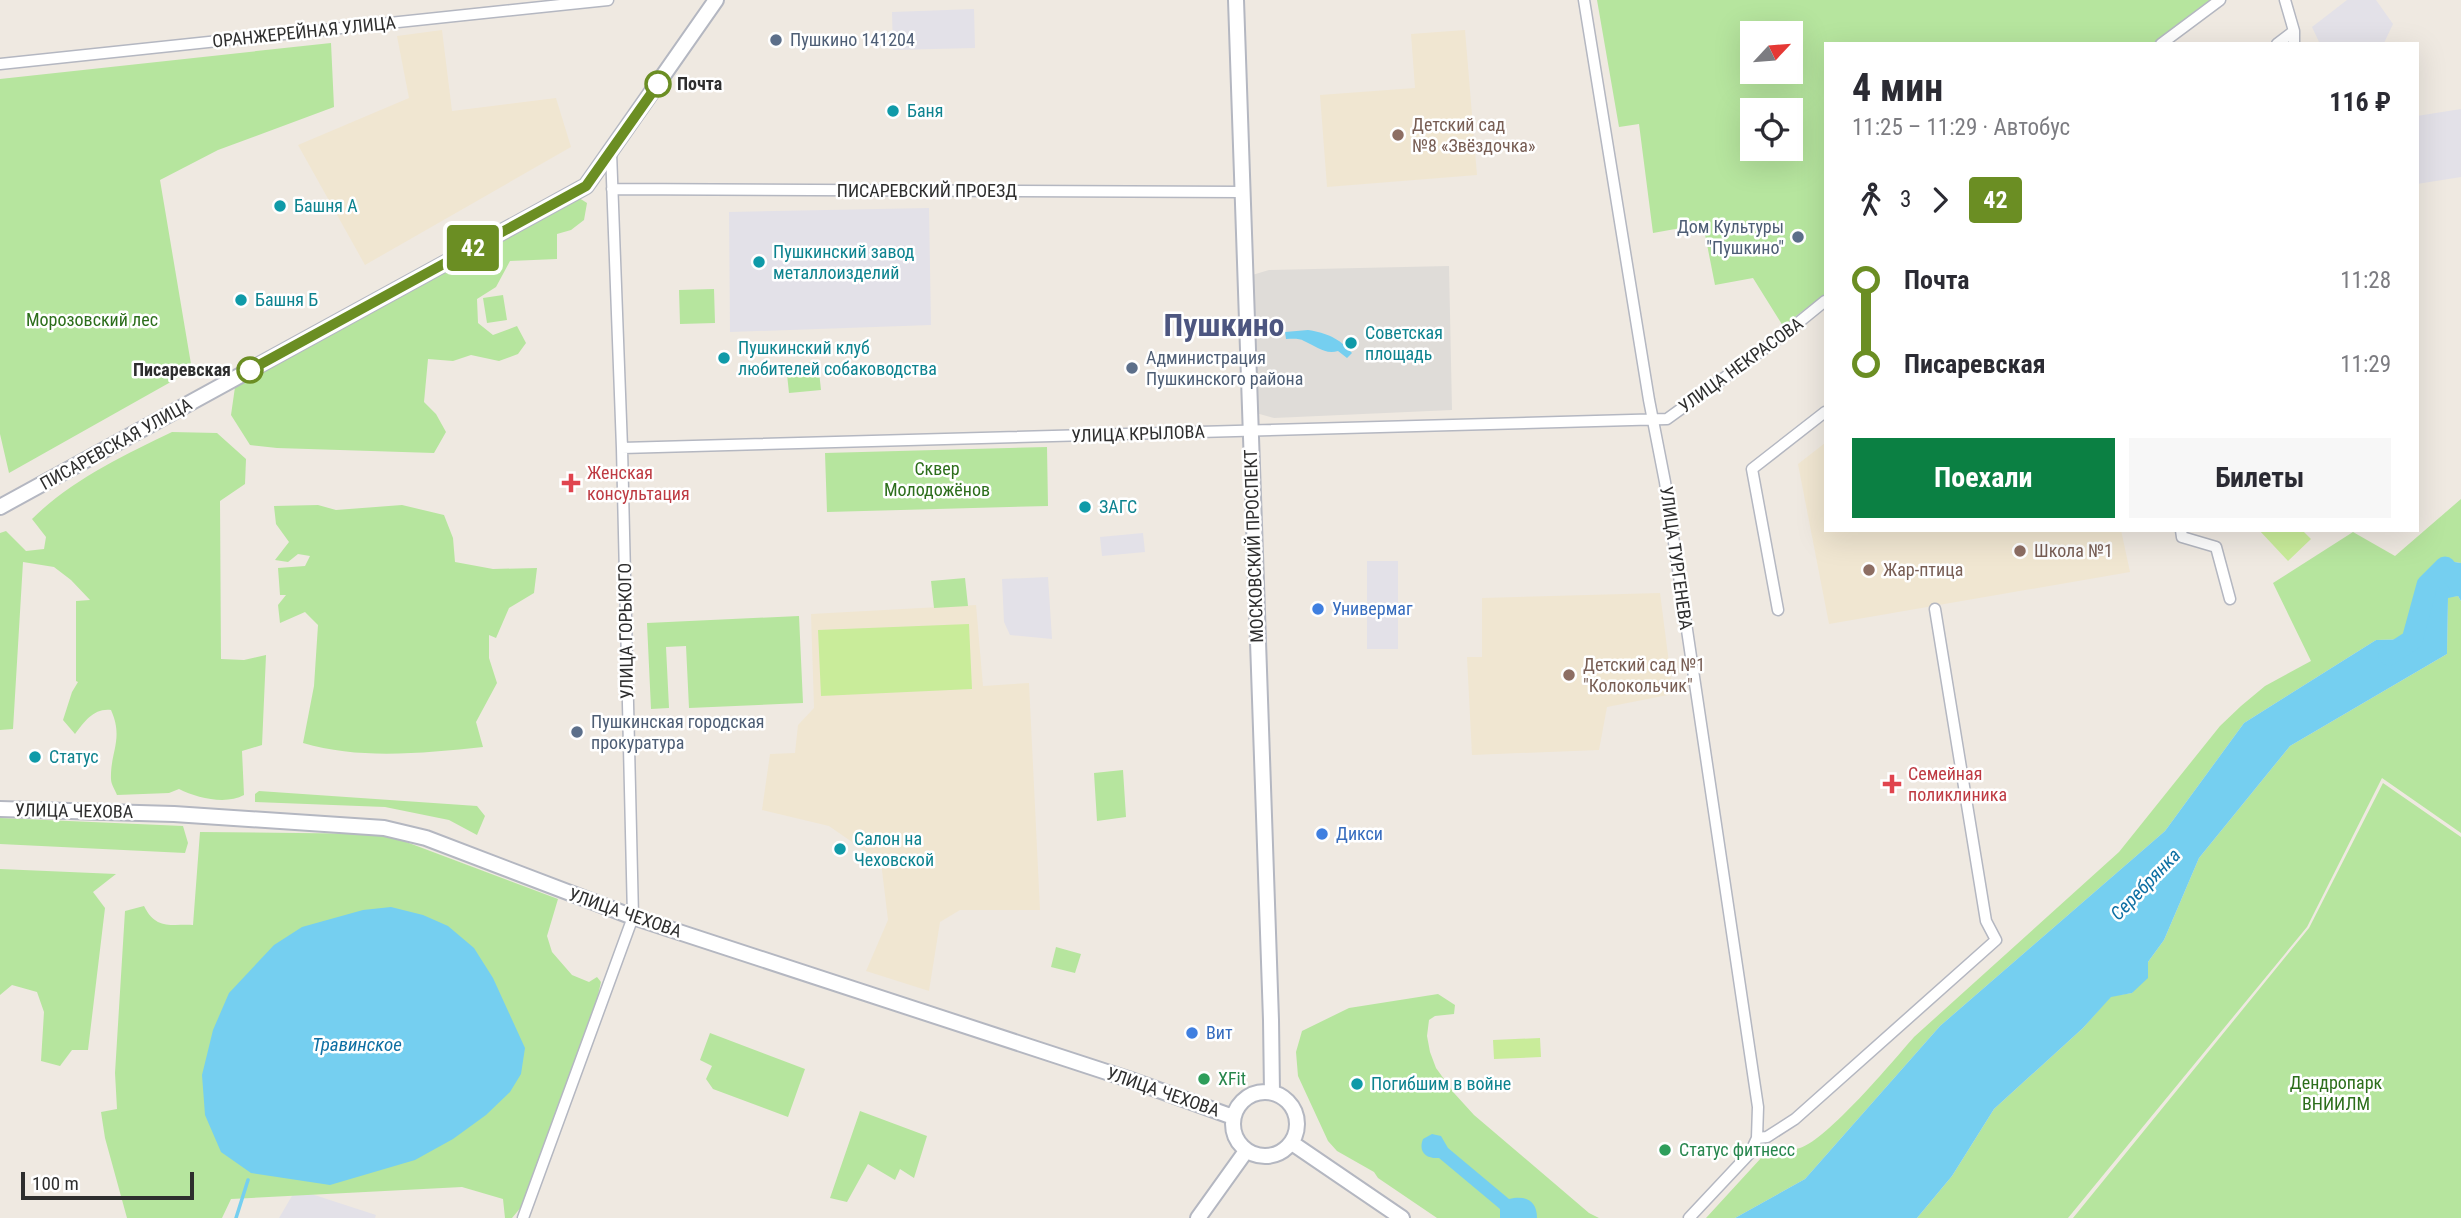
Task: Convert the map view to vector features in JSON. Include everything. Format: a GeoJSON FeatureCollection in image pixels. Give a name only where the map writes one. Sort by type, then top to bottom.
{"type":"FeatureCollection","features":[{"type":"Feature","properties":{"kind":"street","name":"ОРАНЖЕРЕЙНАЯ УЛИЦА"},"geometry":{"type":"LineString","coordinates":[[0,64],[608,0]]}},
{"type":"Feature","properties":{"kind":"street","name":"ПИСАРЕВСКАЯ УЛИЦА"},"geometry":{"type":"LineString","coordinates":[[0,507],[586,186],[716,0]]}},
{"type":"Feature","properties":{"kind":"street","name":"МОСКОВСКИЙ ПРОСПЕКТ"},"geometry":{"type":"LineString","coordinates":[[1236,0],[1272,1092]]}},
{"type":"Feature","properties":{"kind":"street","name":"УЛИЦА ТУРГЕНЕВА"},"geometry":{"type":"LineString","coordinates":[[1584,0],[1665,482],[1758,1107],[1757,1138]]}},
{"type":"Feature","properties":{"kind":"street"},"geometry":{"type":"LineString","coordinates":[[2164,42],[2220,0]]}},
{"type":"Feature","properties":{"kind":"street"},"geometry":{"type":"LineString","coordinates":[[2286,0],[2294,42]]}},
{"type":"Feature","properties":{"kind":"street"},"geometry":{"type":"LineString","coordinates":[[2280,42],[2294,31]]}},
{"type":"Feature","properties":{"kind":"street","name":"УЛИЦА ГОРЬКОГО"},"geometry":{"type":"LineString","coordinates":[[523,1218],[633,917],[622,448],[611,152]]}},
{"type":"Feature","properties":{"kind":"street","name":"ПИСАРЕВСКИЙ ПРОЕЗД"},"geometry":{"type":"LineString","coordinates":[[612,189],[1242,192]]}},
{"type":"Feature","properties":{"kind":"street","name":"УЛИЦА НЕКРАСОВА"},"geometry":{"type":"LineString","coordinates":[[1653,418],[1667,419],[1782,337],[1824,302]]}},
{"type":"Feature","properties":{"kind":"street"},"geometry":{"type":"LineString","coordinates":[[1778,610],[1752,469],[1824,413]]}},
{"type":"Feature","properties":{"kind":"street","name":"УЛИЦА КРЫЛОВА"},"geometry":{"type":"LineString","coordinates":[[622,448],[1653,418]]}},
{"type":"Feature","properties":{"kind":"street"},"geometry":{"type":"LineString","coordinates":[[2181,532],[2182,537],[2216,547],[2230,599]]}},
{"type":"Feature","properties":{"kind":"street"},"geometry":{"type":"LineString","coordinates":[[1689,1218],[1750,1153],[1757,1138],[1767,1137],[1795,1119],[1996,940],[1986,921],[1935,609]]}},
{"type":"Feature","properties":{"kind":"street","name":"УЛИЦА ЧЕХОВА"},"geometry":{"type":"LineString","coordinates":[[0,809],[174,814],[384,828],[426,838],[633,917],[1129,1079],[1233,1117]]}},
{"type":"Feature","properties":{"kind":"street"},"geometry":{"type":"LineString","coordinates":[[1259,1092],[1272,1092],[1284,1097],[1292,1107],[1297,1118],[1297,1131],[1292,1143],[1283,1152],[1258,1156],[1246,1151],[1238,1142],[1233,1130],[1233,1117],[1238,1105],[1248,1097],[1259,1092]]}},
{"type":"Feature","properties":{"kind":"street"},"geometry":{"type":"LineString","coordinates":[[1292,1143],[1402,1218]]}},
{"type":"Feature","properties":{"kind":"street"},"geometry":{"type":"LineString","coordinates":[[1198,1218],[1246,1151]]}},
{"type":"Feature","properties":{"kind":"shaded area"},"geometry":{"type":"Polygon","coordinates":[[[2347,0],[2376,0],[2393,24],[2384,42],[2319,42],[2312,27],[2347,0]]]}},
{"type":"Feature","properties":{"kind":"shaded area"},"geometry":{"type":"Polygon","coordinates":[[[974,9],[975,48],[893,50],[892,12],[974,9]]]}},
{"type":"Feature","properties":{"kind":"shaded area"},"geometry":{"type":"Polygon","coordinates":[[[442,30],[452,111],[556,98],[571,147],[365,265],[298,145],[409,98],[397,36],[442,30]]]}},
{"type":"Feature","properties":{"kind":"shaded area","name":"Детский сад №8 «Звёздочка»"},"geometry":{"type":"Polygon","coordinates":[[[1465,30],[1477,175],[1327,187],[1320,95],[1415,88],[1411,34],[1465,30]]]}},
{"type":"Feature","properties":{"kind":"shaded area"},"geometry":{"type":"Polygon","coordinates":[[[2461,109],[2461,177],[2419,184],[2419,116],[2461,109]]]}},
{"type":"Feature","properties":{"kind":"shaded area","name":"Пушкинский завод металлоизделий"},"geometry":{"type":"Polygon","coordinates":[[[929,208],[931,325],[730,332],[729,212],[929,208]]]}},
{"type":"Feature","properties":{"kind":"shaded area","name":"Советская площадь"},"geometry":{"type":"Polygon","coordinates":[[[1449,266],[1452,410],[1274,418],[1256,413],[1249,276],[1269,270],[1449,266]]]}},
{"type":"Feature","properties":{"kind":"shaded area"},"geometry":{"type":"Polygon","coordinates":[[[1824,444],[1824,532],[2121,532],[2130,572],[1829,624],[1798,464],[1824,444]]]}},
{"type":"Feature","properties":{"kind":"shaded area"},"geometry":{"type":"Polygon","coordinates":[[[1143,533],[1145,552],[1102,556],[1100,537],[1143,533]]]}},
{"type":"Feature","properties":{"kind":"shaded area"},"geometry":{"type":"Polygon","coordinates":[[[1367,561],[1398,561],[1398,649],[1367,649],[1367,561]]]}},
{"type":"Feature","properties":{"kind":"shaded area"},"geometry":{"type":"Polygon","coordinates":[[[1048,577],[1052,639],[1010,635],[1004,622],[1002,579],[1048,577]]]}},
{"type":"Feature","properties":{"kind":"shaded area","name":"Детский сад №1 \"Колокольчик\""},"geometry":{"type":"Polygon","coordinates":[[[1660,593],[1673,694],[1607,707],[1599,750],[1472,755],[1467,657],[1482,657],[1482,598],[1660,593]]]}},
{"type":"Feature","properties":{"kind":"shaded area"},"geometry":{"type":"Polygon","coordinates":[[[976,605],[983,686],[1029,683],[1040,910],[960,910],[940,922],[929,991],[866,971],[888,920],[881,862],[829,826],[762,810],[770,754],[795,753],[798,725],[814,708],[811,614],[976,605]]]}},
{"type":"Feature","properties":{"kind":"shaded area"},"geometry":{"type":"Polygon","coordinates":[[[296,1189],[376,1215],[375,1218],[279,1218],[296,1189]]]}},
{"type":"Feature","properties":{"kind":"green space"},"geometry":{"type":"Polygon","coordinates":[[[1597,0],[2213,0],[2158,42],[1824,42],[1824,295],[1783,326],[1753,278],[1715,285],[1703,224],[1653,233],[1639,124],[1619,127],[1597,0]]]}},
{"type":"Feature","properties":{"kind":"green space","name":"Морозовский лес"},"geometry":{"type":"Polygon","coordinates":[[[331,43],[334,107],[218,150],[160,180],[192,370],[9,473],[0,434],[0,79],[331,43]]]}},
{"type":"Feature","properties":{"kind":"green space"},"geometry":{"type":"Polygon","coordinates":[[[576,196],[587,203],[584,220],[571,230],[557,234],[557,259],[510,261],[496,287],[477,299],[478,323],[493,335],[517,326],[526,343],[518,354],[499,361],[471,355],[453,361],[428,359],[424,402],[436,414],[446,432],[434,453],[250,445],[231,415],[235,387],[576,196]]]}},
{"type":"Feature","properties":{"kind":"green space"},"geometry":{"type":"Polygon","coordinates":[[[714,289],[715,323],[680,324],[679,290],[714,289]]]}},
{"type":"Feature","properties":{"kind":"green space"},"geometry":{"type":"Polygon","coordinates":[[[503,295],[507,320],[487,323],[483,298],[503,295]]]}},
{"type":"Feature","properties":{"kind":"green space"},"geometry":{"type":"Polygon","coordinates":[[[818,362],[821,390],[789,393],[786,365],[818,362]]]}},
{"type":"Feature","properties":{"kind":"green space"},"geometry":{"type":"Polygon","coordinates":[[[172,432],[217,433],[246,459],[245,484],[220,501],[221,659],[244,660],[266,655],[262,745],[242,751],[244,795],[229,800],[203,797],[179,789],[169,793],[117,795],[111,779],[116,729],[111,710],[95,713],[75,734],[63,720],[78,682],[76,601],[90,600],[54,567],[23,562],[13,729],[0,730],[0,533],[6,531],[26,551],[44,549],[46,537],[32,519],[47,505],[98,470],[172,432]]]}},
{"type":"Feature","properties":{"kind":"green space","name":"Сквер Молодожёнов"},"geometry":{"type":"Polygon","coordinates":[[[1047,447],[1048,506],[827,512],[825,453],[1047,447]]]}},
{"type":"Feature","properties":{"kind":"green space"},"geometry":{"type":"Polygon","coordinates":[[[2461,499],[2461,563],[2448,561],[2435,574],[2422,630],[2412,639],[2376,640],[2244,723],[2165,831],[1940,1026],[1805,1179],[1735,1218],[1706,1218],[1773,1145],[1797,1149],[1812,1142],[1827,1130],[1860,1098],[1914,1037],[2119,852],[2220,726],[2265,686],[2311,661],[2273,583],[2353,532],[2395,556],[2461,499]]]}},
{"type":"Feature","properties":{"kind":"green space"},"geometry":{"type":"Polygon","coordinates":[[[318,505],[336,510],[402,505],[444,515],[453,538],[455,562],[493,569],[537,568],[534,593],[509,608],[496,638],[489,635],[489,658],[497,683],[476,722],[483,747],[392,754],[347,752],[303,743],[314,686],[318,625],[305,612],[280,623],[278,605],[286,595],[280,595],[278,568],[305,566],[310,556],[298,554],[288,562],[275,560],[289,542],[276,524],[274,506],[318,505]]]}},
{"type":"Feature","properties":{"kind":"green space"},"geometry":{"type":"Polygon","coordinates":[[[2261,532],[2304,532],[2311,539],[2288,561],[2261,532]]]}},
{"type":"Feature","properties":{"kind":"green space"},"geometry":{"type":"Polygon","coordinates":[[[965,578],[968,606],[934,608],[931,581],[965,578]]]}},
{"type":"Feature","properties":{"kind":"green space"},"geometry":{"type":"Polygon","coordinates":[[[2458,596],[2461,601],[2461,833],[2382,778],[2307,927],[2068,1218],[1917,1218],[1952,1176],[1994,1109],[2083,1028],[2111,996],[2132,993],[2148,962],[2164,940],[2199,858],[2290,746],[2447,654],[2448,597],[2458,596]]]}},
{"type":"Feature","properties":{"kind":"green space"},"geometry":{"type":"Polygon","coordinates":[[[799,616],[803,703],[689,708],[686,646],[666,647],[669,708],[651,709],[647,623],[799,616]]]}},
{"type":"Feature","properties":{"kind":"green space"},"geometry":{"type":"Polygon","coordinates":[[[969,624],[972,689],[821,696],[818,630],[969,624]]]}},
{"type":"Feature","properties":{"kind":"green space"},"geometry":{"type":"Polygon","coordinates":[[[1123,770],[1126,817],[1097,821],[1094,773],[1123,770]]]}},
{"type":"Feature","properties":{"kind":"green space","name":"Дендропарк ВНИИЛМ"},"geometry":{"type":"Polygon","coordinates":[[[2383,783],[2461,837],[2461,1218],[2073,1218],[2309,928],[2383,783]]]}},
{"type":"Feature","properties":{"kind":"green space"},"geometry":{"type":"Polygon","coordinates":[[[259,791],[477,806],[485,816],[477,835],[449,820],[385,807],[255,802],[255,794],[259,791]]]}},
{"type":"Feature","properties":{"kind":"green space"},"geometry":{"type":"Polygon","coordinates":[[[0,818],[183,826],[188,843],[185,853],[0,844],[0,818]]]}},
{"type":"Feature","properties":{"kind":"green space"},"geometry":{"type":"Polygon","coordinates":[[[200,832],[385,834],[558,899],[547,936],[552,952],[572,975],[589,982],[597,977],[601,982],[596,1004],[522,1206],[512,1218],[505,1218],[503,1199],[462,1187],[231,1199],[222,1218],[127,1218],[105,1138],[101,1112],[117,1109],[115,1073],[125,911],[144,906],[153,919],[164,924],[193,925],[200,832]]]}},
{"type":"Feature","properties":{"kind":"green space"},"geometry":{"type":"Polygon","coordinates":[[[0,869],[116,874],[93,892],[105,908],[88,1050],[72,1050],[60,1066],[41,1061],[44,1012],[37,992],[12,985],[0,995],[0,869]]]}},
{"type":"Feature","properties":{"kind":"green space"},"geometry":{"type":"Polygon","coordinates":[[[1056,947],[1081,954],[1075,973],[1051,967],[1056,947]]]}},
{"type":"Feature","properties":{"kind":"green space"},"geometry":{"type":"Polygon","coordinates":[[[1438,994],[1455,1005],[1454,1014],[1435,1016],[1429,1020],[1427,1036],[1436,1068],[1474,1115],[1589,1213],[1599,1218],[1437,1218],[1378,1178],[1374,1172],[1337,1151],[1328,1141],[1298,1076],[1296,1052],[1302,1031],[1349,1008],[1438,994]]]}},
{"type":"Feature","properties":{"kind":"green space"},"geometry":{"type":"Polygon","coordinates":[[[710,1033],[805,1069],[788,1117],[713,1089],[706,1079],[712,1066],[700,1060],[710,1033]]]}},
{"type":"Feature","properties":{"kind":"green space"},"geometry":{"type":"Polygon","coordinates":[[[1540,1038],[1541,1057],[1494,1059],[1493,1040],[1540,1038]]]}},
{"type":"Feature","properties":{"kind":"green space"},"geometry":{"type":"Polygon","coordinates":[[[860,1111],[927,1136],[914,1178],[900,1169],[895,1180],[868,1164],[847,1202],[830,1198],[860,1111]]]}},
{"type":"Feature","properties":{"kind":"water"},"geometry":{"type":"Polygon","coordinates":[[[1308,330],[1332,337],[1352,353],[1347,358],[1338,351],[1325,351],[1302,340],[1286,339],[1285,332],[1308,330]]]}},
{"type":"Feature","properties":{"kind":"water"},"geometry":{"type":"Polygon","coordinates":[[[2448,561],[2461,563],[2461,601],[2458,596],[2448,598],[2447,654],[2290,746],[2199,858],[2164,940],[2148,962],[2148,978],[2132,993],[2111,997],[2083,1028],[1994,1109],[1952,1176],[1917,1218],[1735,1218],[1805,1179],[1940,1026],[2165,831],[2244,723],[2376,640],[2412,639],[2422,630],[2435,574],[2448,561]]]}},
{"type":"Feature","properties":{"kind":"water","name":"Травинское"},"geometry":{"type":"Polygon","coordinates":[[[391,907],[423,915],[448,926],[474,948],[493,978],[525,1048],[521,1074],[510,1092],[486,1115],[453,1139],[415,1160],[330,1185],[251,1173],[221,1152],[205,1115],[202,1075],[213,1030],[229,993],[274,945],[302,927],[363,910],[391,907]]]}},
{"type":"Feature","properties":{"kind":"water"},"geometry":{"type":"Polygon","coordinates":[[[1432,1134],[1441,1136],[1448,1148],[1509,1199],[1529,1200],[1535,1207],[1537,1218],[1500,1218],[1500,1209],[1439,1158],[1424,1154],[1423,1139],[1432,1134]]]}},
{"type":"Feature","properties":{"kind":"waterway","name":"Серебрянка"},"geometry":{"type":"LineString","coordinates":[[2389,655],[2412,640],[2427,585],[2445,567],[2461,586]]}},
{"type":"Feature","properties":{"kind":"waterway"},"geometry":{"type":"LineString","coordinates":[[236,1218],[248,1180]]}},
{"type":"Feature","properties":{"kind":"bus line","name":"42"},"geometry":{"type":"LineString","coordinates":[[250,370],[586,186],[658,84]]}},
{"type":"Feature","properties":{"kind":"place","name":"Пушкино 141204"},"geometry":{"type":"Point","coordinates":[776,40]}},
{"type":"Feature","properties":{"kind":"place","name":"Почта"},"geometry":{"type":"Point","coordinates":[658,84]}},
{"type":"Feature","properties":{"kind":"place","name":"Баня"},"geometry":{"type":"Point","coordinates":[893,111]}},
{"type":"Feature","properties":{"kind":"place","name":"Детский сад №8 «Звёздочка»"},"geometry":{"type":"Point","coordinates":[1398,135]}},
{"type":"Feature","properties":{"kind":"place","name":"Башня А"},"geometry":{"type":"Point","coordinates":[280,206]}},
{"type":"Feature","properties":{"kind":"place","name":"Дом Культуры \"Пушкино\""},"geometry":{"type":"Point","coordinates":[1798,237]}},
{"type":"Feature","properties":{"kind":"place","name":"Пушкинский завод металлоизделий"},"geometry":{"type":"Point","coordinates":[759,262]}},
{"type":"Feature","properties":{"kind":"place","name":"Башня Б"},"geometry":{"type":"Point","coordinates":[241,300]}},
{"type":"Feature","properties":{"kind":"place","name":"Советская площадь"},"geometry":{"type":"Point","coordinates":[1351,343]}},
{"type":"Feature","properties":{"kind":"place","name":"Пушкинский клуб любителей собаководства"},"geometry":{"type":"Point","coordinates":[724,358]}},
{"type":"Feature","properties":{"kind":"place","name":"Администрация Пушкинского района"},"geometry":{"type":"Point","coordinates":[1132,368]}},
{"type":"Feature","properties":{"kind":"place","name":"Писаревская"},"geometry":{"type":"Point","coordinates":[250,370]}},
{"type":"Feature","properties":{"kind":"place","name":"Женская консультация"},"geometry":{"type":"Point","coordinates":[571,483]}},
{"type":"Feature","properties":{"kind":"place","name":"ЗАГС"},"geometry":{"type":"Point","coordinates":[1085,507]}},
{"type":"Feature","properties":{"kind":"place","name":"Школа №1"},"geometry":{"type":"Point","coordinates":[2020,551]}},
{"type":"Feature","properties":{"kind":"place","name":"Жар-птица"},"geometry":{"type":"Point","coordinates":[1869,570]}},
{"type":"Feature","properties":{"kind":"place","name":"Универмаг"},"geometry":{"type":"Point","coordinates":[1318,609]}},
{"type":"Feature","properties":{"kind":"place","name":"Детский сад №1 \"Колокольчик\""},"geometry":{"type":"Point","coordinates":[1569,675]}},
{"type":"Feature","properties":{"kind":"place","name":"Пушкинская городская прокуратура"},"geometry":{"type":"Point","coordinates":[577,732]}},
{"type":"Feature","properties":{"kind":"place","name":"Статус"},"geometry":{"type":"Point","coordinates":[35,757]}},
{"type":"Feature","properties":{"kind":"place","name":"Семейная поликлиника"},"geometry":{"type":"Point","coordinates":[1892,784]}},
{"type":"Feature","properties":{"kind":"place","name":"Дикси"},"geometry":{"type":"Point","coordinates":[1322,834]}},
{"type":"Feature","properties":{"kind":"place","name":"Салон на Чеховской"},"geometry":{"type":"Point","coordinates":[840,849]}},
{"type":"Feature","properties":{"kind":"place","name":"Вит"},"geometry":{"type":"Point","coordinates":[1192,1033]}},
{"type":"Feature","properties":{"kind":"place","name":"XFit"},"geometry":{"type":"Point","coordinates":[1204,1079]}},
{"type":"Feature","properties":{"kind":"place","name":"Погибшим в войне"},"geometry":{"type":"Point","coordinates":[1357,1084]}},
{"type":"Feature","properties":{"kind":"place","name":"Статус фитнесс"},"geometry":{"type":"Point","coordinates":[1665,1150]}},
{"type":"Feature","properties":{"kind":"district","name":"Пушкино"},"geometry":{"type":"Point","coordinates":[1224,325]}}]}
